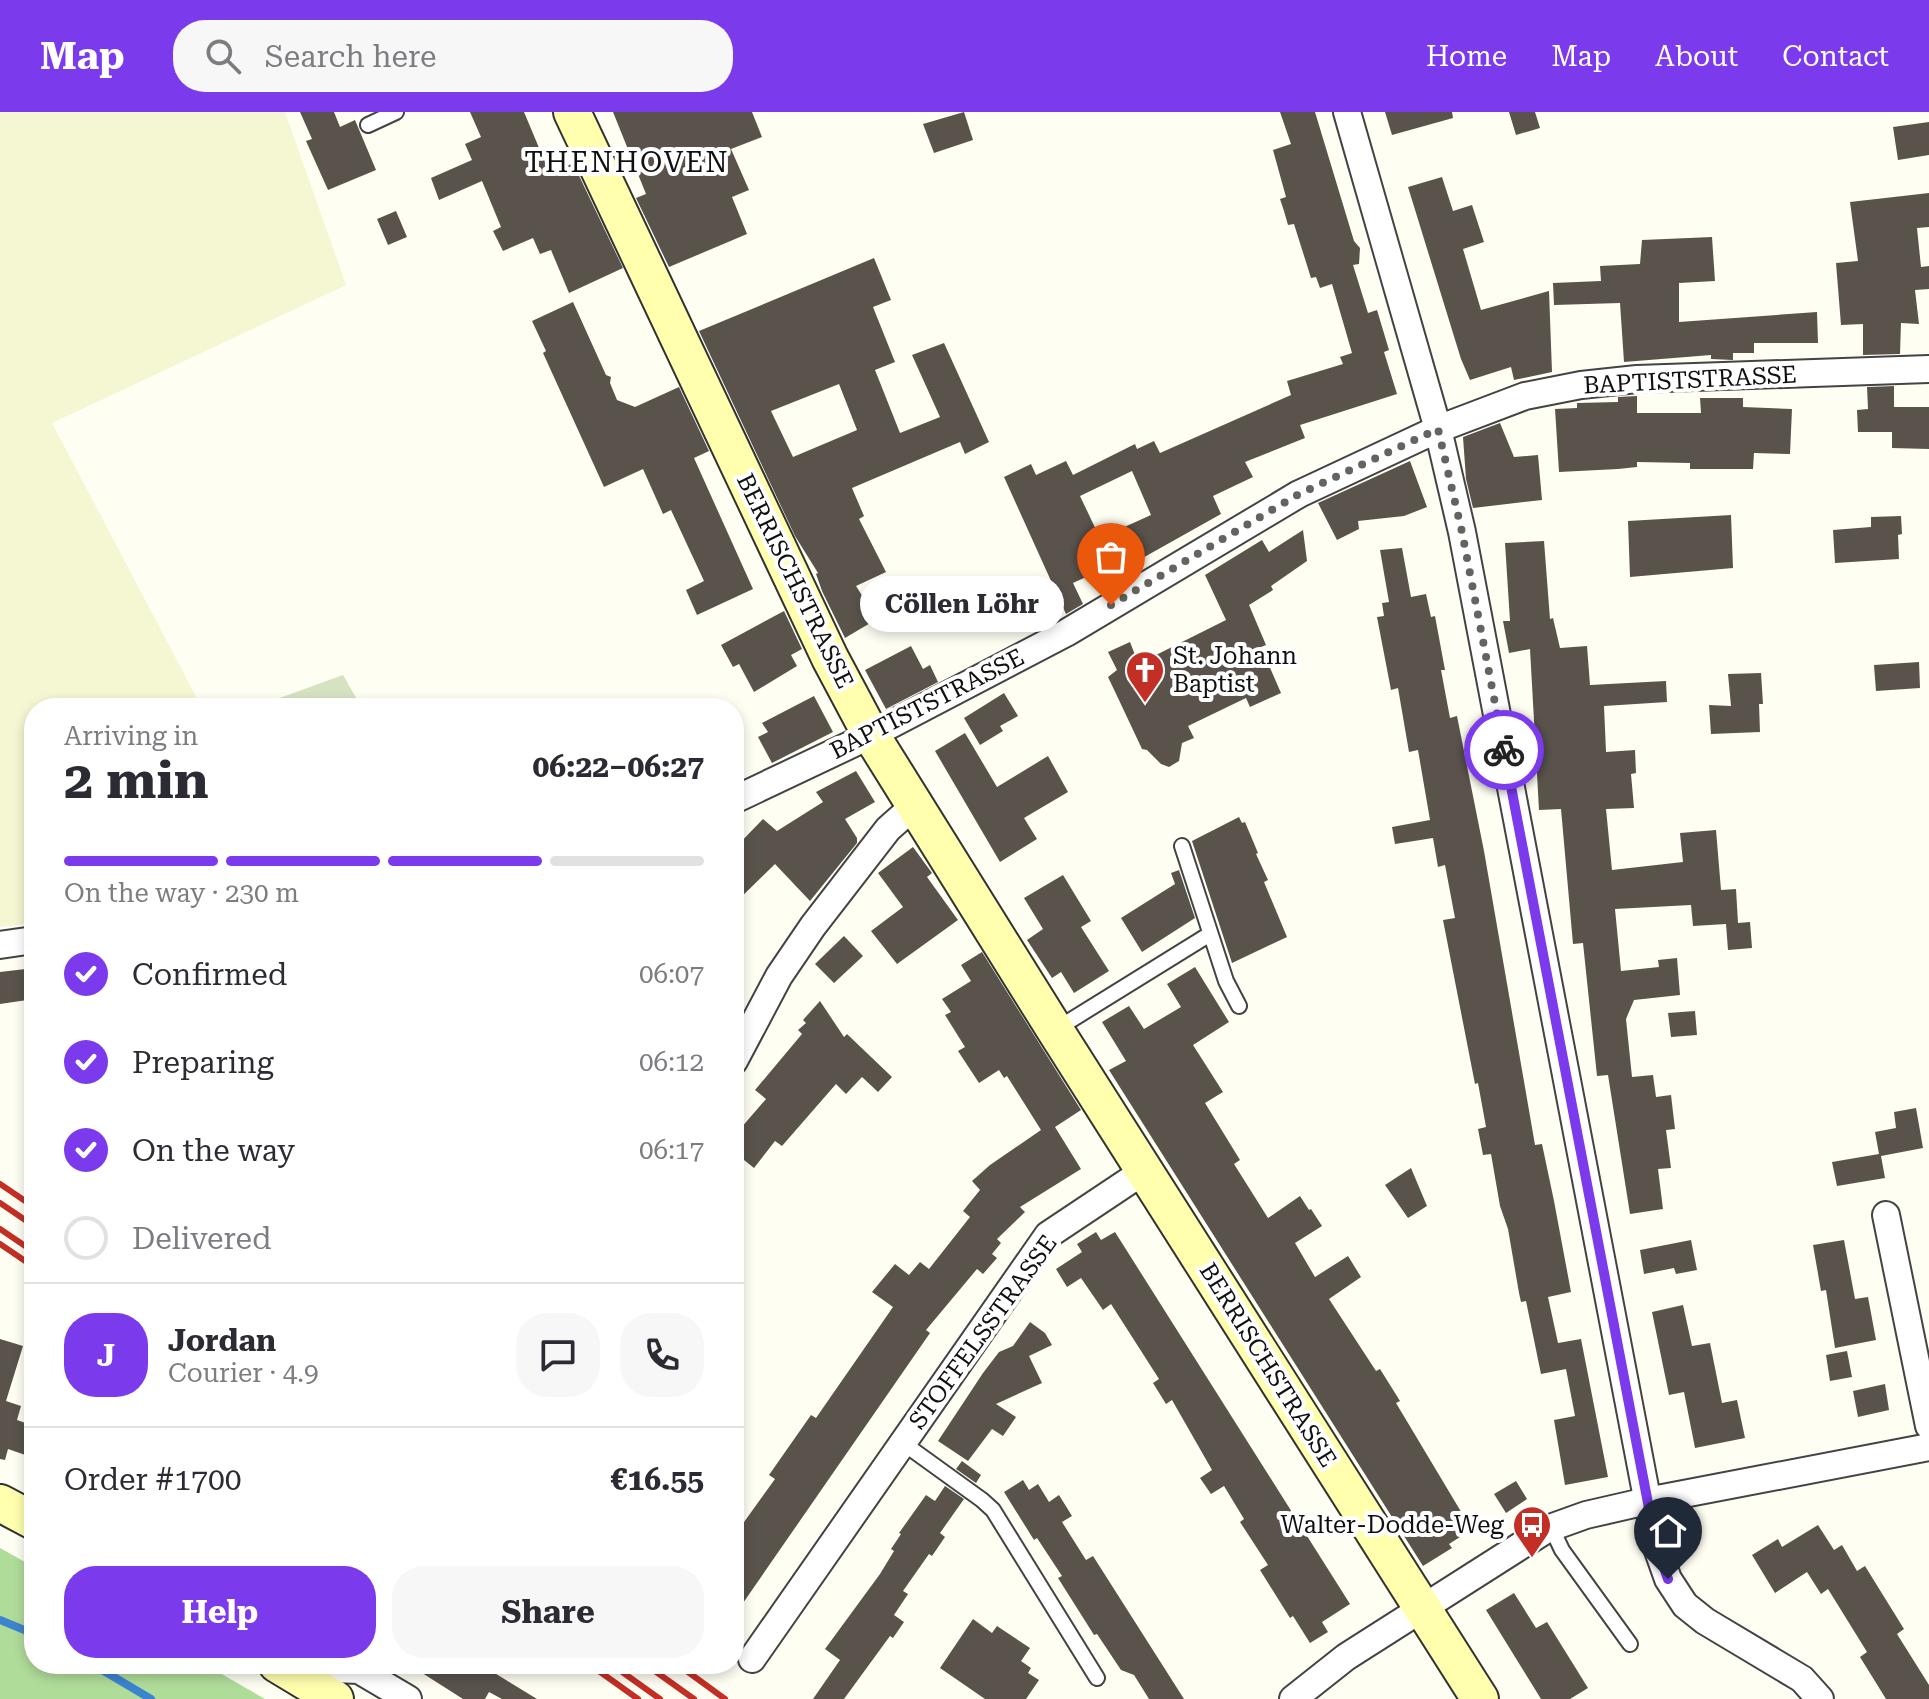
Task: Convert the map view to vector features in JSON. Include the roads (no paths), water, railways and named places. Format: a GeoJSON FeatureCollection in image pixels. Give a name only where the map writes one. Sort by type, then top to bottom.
{"type":"FeatureCollection","features":[{"type":"Feature","properties":{"kind":"street","name":"BERRISCHSTRASSE"},"geometry":{"type":"LineString","coordinates":[[572,112],[830,658],[871,735],[1480,1699]]}},
{"type":"Feature","properties":{"kind":"street"},"geometry":{"type":"LineString","coordinates":[[1347,112],[1438,429],[1462,532],[1656,1545],[1668,1579],[1685,1605],[1705,1621],[1802,1679],[1820,1699]]}},
{"type":"Feature","properties":{"kind":"street","name":"BAPTISTSTRASSE"},"geometry":{"type":"LineString","coordinates":[[744,795],[871,735],[1066,633],[1299,494],[1438,429],[1525,396],[1581,385],[1637,379],[1929,369]]}},
{"type":"Feature","properties":{"kind":"street"},"geometry":{"type":"LineString","coordinates":[[744,1042],[779,976],[813,926],[888,829],[915,805]]}},
{"type":"Feature","properties":{"kind":"street"},"geometry":{"type":"LineString","coordinates":[[0,945],[24,941]]}},
{"type":"Feature","properties":{"kind":"street","name":"STOFFELSSTRASSE"},"geometry":{"type":"LineString","coordinates":[[752,1659],[1048,1235],[1144,1171]]}},
{"type":"Feature","properties":{"kind":"street"},"geometry":{"type":"LineString","coordinates":[[1886,1215],[1929,1426]]}},
{"type":"Feature","properties":{"kind":"street"},"geometry":{"type":"LineString","coordinates":[[1293,1699],[1346,1657],[1421,1607],[1551,1527],[1586,1515],[1647,1501],[1929,1447]]}},
{"type":"Feature","properties":{"kind":"street"},"geometry":{"type":"LineString","coordinates":[[0,1503],[24,1516]]}},
{"type":"Feature","properties":{"kind":"street"},"geometry":{"type":"LineString","coordinates":[[293,1674],[328,1695],[332,1674]]}},
{"type":"Feature","properties":{"kind":"street"},"geometry":{"type":"LineString","coordinates":[[366,1674],[408,1699]]}},
{"type":"Feature","properties":{"kind":"lane"},"geometry":{"type":"LineString","coordinates":[[368,125],[396,112]]}},
{"type":"Feature","properties":{"kind":"lane"},"geometry":{"type":"LineString","coordinates":[[1182,846],[1226,981],[1239,1006]]}},
{"type":"Feature","properties":{"kind":"lane"},"geometry":{"type":"LineString","coordinates":[[1055,1030],[1210,934]]}},
{"type":"Feature","properties":{"kind":"lane","name":"STOFFELSSTRASSE"},"geometry":{"type":"LineString","coordinates":[[903,1443],[993,1510],[1097,1678]]}},
{"type":"Feature","properties":{"kind":"lane"},"geometry":{"type":"LineString","coordinates":[[1551,1527],[1562,1550],[1630,1644]]}},
{"type":"Feature","properties":{"kind":"waterway"},"geometry":{"type":"LineString","coordinates":[[0,1620],[24,1630]]}},
{"type":"Feature","properties":{"kind":"waterway"},"geometry":{"type":"LineString","coordinates":[[109,1674],[151,1699]]}},
{"type":"Feature","properties":{"kind":"railway"},"geometry":{"type":"LineString","coordinates":[[0,1184],[24,1200]]}},
{"type":"Feature","properties":{"kind":"railway"},"geometry":{"type":"LineString","coordinates":[[0,1203],[24,1219]]}},
{"type":"Feature","properties":{"kind":"railway"},"geometry":{"type":"LineString","coordinates":[[0,1229],[24,1245]]}},
{"type":"Feature","properties":{"kind":"railway"},"geometry":{"type":"LineString","coordinates":[[0,1244],[24,1260]]}},
{"type":"Feature","properties":{"kind":"railway"},"geometry":{"type":"LineString","coordinates":[[603,1674],[638,1699]]}},
{"type":"Feature","properties":{"kind":"railway"},"geometry":{"type":"LineString","coordinates":[[625,1674],[660,1699]]}},
{"type":"Feature","properties":{"kind":"railway"},"geometry":{"type":"LineString","coordinates":[[659,1674],[694,1699]]}},
{"type":"Feature","properties":{"kind":"railway"},"geometry":{"type":"LineString","coordinates":[[691,1674],[725,1699]]}},
{"type":"Feature","properties":{"kind":"place","name":"Cöllen Löhr"},"geometry":{"type":"Point","coordinates":[1111,605]}},
{"type":"Feature","properties":{"kind":"place","name":"St. Johann Baptist"},"geometry":{"type":"Point","coordinates":[1145,704]}},
{"type":"Feature","properties":{"kind":"place","name":"Walter-Dodde-Weg"},"geometry":{"type":"Point","coordinates":[1532,1559]}},
{"type":"Feature","properties":{"kind":"district","name":"THENHOVEN"},"geometry":{"type":"Point","coordinates":[627,162]}}]}
